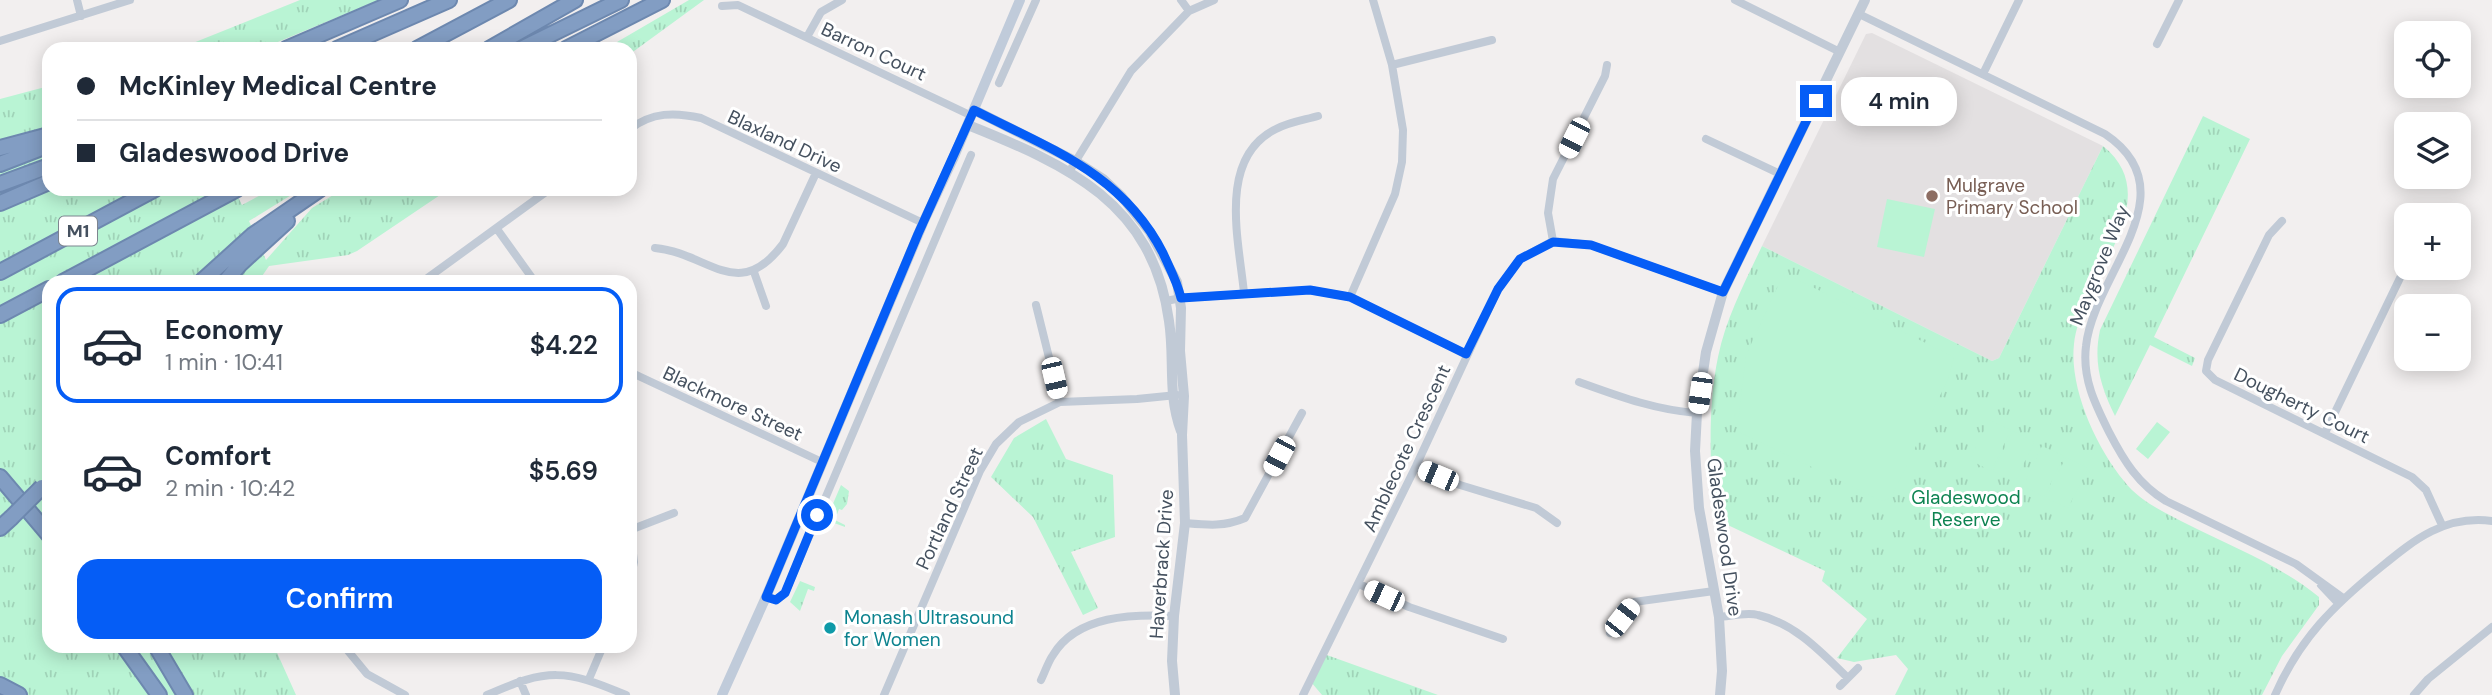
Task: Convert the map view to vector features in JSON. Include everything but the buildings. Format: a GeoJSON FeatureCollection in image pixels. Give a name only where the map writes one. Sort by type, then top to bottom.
{"type":"FeatureCollection","features":[{"type":"Feature","properties":{"kind":"highway"},"geometry":{"type":"LineString","coordinates":[[302,42],[400,0]]}},
{"type":"Feature","properties":{"kind":"highway"},"geometry":{"type":"LineString","coordinates":[[353,42],[449,0]]}},
{"type":"Feature","properties":{"kind":"highway"},"geometry":{"type":"LineString","coordinates":[[430,42],[509,0]]}},
{"type":"Feature","properties":{"kind":"highway"},"geometry":{"type":"LineString","coordinates":[[501,42],[575,0]]}},
{"type":"Feature","properties":{"kind":"highway"},"geometry":{"type":"LineString","coordinates":[[535,42],[621,0]]}},
{"type":"Feature","properties":{"kind":"highway"},"geometry":{"type":"LineString","coordinates":[[580,42],[663,0]]}},
{"type":"Feature","properties":{"kind":"highway"},"geometry":{"type":"LineString","coordinates":[[0,148],[42,137]]}},
{"type":"Feature","properties":{"kind":"highway"},"geometry":{"type":"LineString","coordinates":[[0,164],[42,148]]}},
{"type":"Feature","properties":{"kind":"highway"},"geometry":{"type":"LineString","coordinates":[[0,184],[42,169]]}},
{"type":"Feature","properties":{"kind":"highway"},"geometry":{"type":"LineString","coordinates":[[0,203],[42,185]]}},
{"type":"Feature","properties":{"kind":"highway","name":"M1"},"geometry":{"type":"LineString","coordinates":[[0,272],[142,196]]}},
{"type":"Feature","properties":{"kind":"highway","name":"M1"},"geometry":{"type":"LineString","coordinates":[[76,275],[224,196]]}},
{"type":"Feature","properties":{"kind":"highway"},"geometry":{"type":"LineString","coordinates":[[209,275],[253,235],[311,196]]}},
{"type":"Feature","properties":{"kind":"highway"},"geometry":{"type":"LineString","coordinates":[[231,275],[313,196]]}},
{"type":"Feature","properties":{"kind":"highway"},"geometry":{"type":"LineString","coordinates":[[0,315],[42,293]]}},
{"type":"Feature","properties":{"kind":"highway"},"geometry":{"type":"LineString","coordinates":[[0,477],[42,527]]}},
{"type":"Feature","properties":{"kind":"highway"},"geometry":{"type":"LineString","coordinates":[[5,523],[42,486]]}},
{"type":"Feature","properties":{"kind":"highway"},"geometry":{"type":"LineString","coordinates":[[129,653],[159,695]]}},
{"type":"Feature","properties":{"kind":"highway"},"geometry":{"type":"LineString","coordinates":[[159,653],[186,695]]}},
{"type":"Feature","properties":{"kind":"highway"},"geometry":{"type":"LineString","coordinates":[[0,685],[19,695]]}},
{"type":"Feature","properties":{"kind":"main road"},"geometry":{"type":"LineString","coordinates":[[1008,25],[1014,0]]}},
{"type":"Feature","properties":{"kind":"main road"},"geometry":{"type":"LineString","coordinates":[[722,695],[1020,0]]}},
{"type":"Feature","properties":{"kind":"street"},"geometry":{"type":"LineString","coordinates":[[77,0],[81,16]]}},
{"type":"Feature","properties":{"kind":"street"},"geometry":{"type":"LineString","coordinates":[[0,41],[130,0]]}},
{"type":"Feature","properties":{"kind":"street"},"geometry":{"type":"LineString","coordinates":[[807,37],[821,12],[842,0]]}},
{"type":"Feature","properties":{"kind":"street"},"geometry":{"type":"LineString","coordinates":[[999,83],[1036,0]]}},
{"type":"Feature","properties":{"kind":"street"},"geometry":{"type":"LineString","coordinates":[[1181,0],[1189,12]]}},
{"type":"Feature","properties":{"kind":"street"},"geometry":{"type":"LineString","coordinates":[[1069,173],[1131,71],[1189,12],[1214,0]]}},
{"type":"Feature","properties":{"kind":"street"},"geometry":{"type":"LineString","coordinates":[[1350,297],[1395,194],[1402,162],[1404,130],[1392,65],[1373,0]]}},
{"type":"Feature","properties":{"kind":"street"},"geometry":{"type":"LineString","coordinates":[[1735,0],[1840,52]]}},
{"type":"Feature","properties":{"kind":"street","name":"Gladeswood Drive"},"geometry":{"type":"LineString","coordinates":[[1720,695],[1722,671],[1719,617],[1699,508],[1695,451],[1697,413],[1706,352],[1723,292],[1865,0]]}},
{"type":"Feature","properties":{"kind":"street"},"geometry":{"type":"LineString","coordinates":[[1983,74],[2019,0]]}},
{"type":"Feature","properties":{"kind":"street"},"geometry":{"type":"LineString","coordinates":[[2157,44],[2179,0]]}},
{"type":"Feature","properties":{"kind":"street","name":"Barron Court"},"geometry":{"type":"LineString","coordinates":[[722,6],[738,5],[971,117]]}},
{"type":"Feature","properties":{"kind":"street","name":"Maygrove Way"},"geometry":{"type":"LineString","coordinates":[[1858,14],[2105,134],[2124,150],[2137,173],[2142,198],[2138,218],[2096,308],[2085,348],[2088,383],[2093,398],[2131,472],[2149,489],[2286,559],[2315,578],[2340,600]]}},
{"type":"Feature","properties":{"kind":"street"},"geometry":{"type":"LineString","coordinates":[[1008,25],[1022,32]]}},
{"type":"Feature","properties":{"kind":"street"},"geometry":{"type":"LineString","coordinates":[[1392,65],[1492,40]]}},
{"type":"Feature","properties":{"kind":"street"},"geometry":{"type":"LineString","coordinates":[[1607,65],[1605,76],[1553,180],[1548,213],[1553,242],[1591,245],[1723,292]]}},
{"type":"Feature","properties":{"kind":"street","name":"Blaxland Drive"},"geometry":{"type":"LineString","coordinates":[[637,125],[655,116],[669,113],[691,116],[923,223]]}},
{"type":"Feature","properties":{"kind":"street"},"geometry":{"type":"LineString","coordinates":[[1244,293],[1236,206],[1240,170],[1254,148],[1274,130],[1318,116]]}},
{"type":"Feature","properties":{"kind":"street","name":"Haverbrack Drive"},"geometry":{"type":"LineString","coordinates":[[971,117],[1075,161],[1102,179],[1138,215],[1174,274],[1181,298],[1185,523],[1174,617],[1172,661],[1175,695]]}},
{"type":"Feature","properties":{"kind":"street","name":"Haverbrack Drive"},"geometry":{"type":"LineString","coordinates":[[971,117],[1101,192],[1142,237],[1152,256],[1166,301],[1172,358],[1171,394],[1182,435]]}},
{"type":"Feature","properties":{"kind":"street"},"geometry":{"type":"LineString","coordinates":[[1706,139],[1780,174]]}},
{"type":"Feature","properties":{"kind":"street"},"geometry":{"type":"LineString","coordinates":[[766,597],[776,600],[785,593],[971,155]]}},
{"type":"Feature","properties":{"kind":"street"},"geometry":{"type":"LineString","coordinates":[[655,248],[677,251],[718,270],[754,272],[783,244],[816,173]]}},
{"type":"Feature","properties":{"kind":"street"},"geometry":{"type":"LineString","coordinates":[[432,275],[541,196]]}},
{"type":"Feature","properties":{"kind":"street","name":"Dougherty Court"},"geometry":{"type":"LineString","coordinates":[[2282,221],[2269,235],[2207,360],[2206,371],[2215,380],[2417,481],[2430,497],[2442,525]]}},
{"type":"Feature","properties":{"kind":"street"},"geometry":{"type":"LineString","coordinates":[[497,229],[530,275]]}},
{"type":"Feature","properties":{"kind":"street","name":"Amblecote Crescent"},"geometry":{"type":"LineString","coordinates":[[1303,695],[1416,466],[1498,289],[1520,259],[1553,242]]}},
{"type":"Feature","properties":{"kind":"street"},"geometry":{"type":"LineString","coordinates":[[754,272],[766,306]]}},
{"type":"Feature","properties":{"kind":"street"},"geometry":{"type":"LineString","coordinates":[[899,280],[914,287]]}},
{"type":"Feature","properties":{"kind":"street"},"geometry":{"type":"LineString","coordinates":[[2325,433],[2399,280]]}},
{"type":"Feature","properties":{"kind":"street"},"geometry":{"type":"LineString","coordinates":[[1166,301],[1310,290],[1350,297],[1466,354]]}},
{"type":"Feature","properties":{"kind":"street"},"geometry":{"type":"LineString","coordinates":[[1036,305],[1060,402]]}},
{"type":"Feature","properties":{"kind":"street","name":"Blackmore Street"},"geometry":{"type":"LineString","coordinates":[[637,375],[822,462]]}},
{"type":"Feature","properties":{"kind":"street"},"geometry":{"type":"LineString","coordinates":[[1579,382],[1669,411],[1697,413]]}},
{"type":"Feature","properties":{"kind":"street","name":"Portland Street"},"geometry":{"type":"LineString","coordinates":[[884,695],[979,471],[996,444],[1019,422],[1060,402],[1137,399],[1171,394],[1184,396]]}},
{"type":"Feature","properties":{"kind":"street"},"geometry":{"type":"LineString","coordinates":[[1185,523],[1218,526],[1245,518],[1302,413]]}},
{"type":"Feature","properties":{"kind":"street"},"geometry":{"type":"LineString","coordinates":[[1416,466],[1460,485],[1536,508],[1557,523]]}},
{"type":"Feature","properties":{"kind":"street"},"geometry":{"type":"LineString","coordinates":[[637,527],[674,513]]}},
{"type":"Feature","properties":{"kind":"street"},"geometry":{"type":"LineString","coordinates":[[2275,695],[2309,637],[2340,600],[2412,542],[2442,525],[2469,520],[2492,522]]}},
{"type":"Feature","properties":{"kind":"street"},"geometry":{"type":"LineString","coordinates":[[797,521],[808,537]]}},
{"type":"Feature","properties":{"kind":"street"},"geometry":{"type":"LineString","coordinates":[[1359,584],[1409,607],[1503,639]]}},
{"type":"Feature","properties":{"kind":"street"},"geometry":{"type":"LineString","coordinates":[[1610,633],[1634,602],[1714,591]]}},
{"type":"Feature","properties":{"kind":"street"},"geometry":{"type":"LineString","coordinates":[[1719,617],[1756,614],[1783,625],[1808,639],[1848,678]]}},
{"type":"Feature","properties":{"kind":"street"},"geometry":{"type":"LineString","coordinates":[[1041,680],[1054,653],[1076,631],[1108,620],[1140,615],[1174,617]]}},
{"type":"Feature","properties":{"kind":"street"},"geometry":{"type":"LineString","coordinates":[[2414,695],[2428,679],[2492,627]]}},
{"type":"Feature","properties":{"kind":"street"},"geometry":{"type":"LineString","coordinates":[[350,653],[367,674],[405,695]]}},
{"type":"Feature","properties":{"kind":"street"},"geometry":{"type":"LineString","coordinates":[[589,679],[600,653]]}},
{"type":"Feature","properties":{"kind":"street"},"geometry":{"type":"LineString","coordinates":[[1840,686],[1858,668]]}},
{"type":"Feature","properties":{"kind":"street"},"geometry":{"type":"LineString","coordinates":[[487,695],[540,675],[556,675],[589,679],[626,695]]}},
{"type":"Feature","properties":{"kind":"street"},"geometry":{"type":"LineString","coordinates":[[520,681],[526,695]]}},
{"type":"Feature","properties":{"kind":"shaded area","name":"Mulgrave Primary School"},"geometry":{"type":"Polygon","coordinates":[[[1872,33],[2103,146],[1999,358],[1992,361],[1762,246],[1866,34],[1872,33]]]}},
{"type":"Feature","properties":{"kind":"green space"},"geometry":{"type":"Polygon","coordinates":[[[300,0],[379,0],[278,42],[195,42],[300,0]]]}},
{"type":"Feature","properties":{"kind":"green space"},"geometry":{"type":"Polygon","coordinates":[[[689,0],[704,0],[637,49],[637,42],[617,42],[689,0]]]}},
{"type":"Feature","properties":{"kind":"green space"},"geometry":{"type":"Polygon","coordinates":[[[42,88],[42,196],[238,196],[242,205],[259,196],[290,196],[249,221],[266,260],[312,208],[332,196],[439,196],[357,251],[348,255],[269,266],[263,275],[42,275],[42,653],[277,653],[296,695],[0,695],[0,99],[42,88]]]}},
{"type":"Feature","properties":{"kind":"green space"},"geometry":{"type":"Polygon","coordinates":[[[2203,116],[2250,139],[2154,337],[2195,358],[2192,366],[2150,345],[2115,416],[2098,364],[2100,330],[2203,116]]]}},
{"type":"Feature","properties":{"kind":"green space","name":"Gladeswood Reserve"},"geometry":{"type":"Polygon","coordinates":[[[2103,146],[2121,167],[2128,191],[2125,215],[2116,241],[2080,319],[2074,344],[2080,398],[2095,434],[2114,467],[2138,495],[2163,511],[2289,575],[2319,597],[2319,605],[2282,656],[2262,695],[1895,695],[1908,669],[1896,655],[1854,662],[1837,658],[1867,619],[1822,581],[1825,571],[1713,518],[1712,397],[1721,343],[1731,314],[1762,246],[1992,361],[1999,358],[2103,146]]]}},
{"type":"Feature","properties":{"kind":"green space"},"geometry":{"type":"Polygon","coordinates":[[[1887,199],[1935,209],[1924,257],[1877,247],[1887,199]]]}},
{"type":"Feature","properties":{"kind":"green space"},"geometry":{"type":"Polygon","coordinates":[[[1788,275],[1954,357],[1948,379],[1891,498],[1882,501],[1737,431],[1746,355],[1781,279],[1788,275]]]}},
{"type":"Feature","properties":{"kind":"green space"},"geometry":{"type":"Polygon","coordinates":[[[1046,419],[1066,459],[1113,475],[1115,537],[1071,552],[1098,608],[1083,615],[1033,517],[991,477],[1014,438],[1046,419]]]}},
{"type":"Feature","properties":{"kind":"green space"},"geometry":{"type":"Polygon","coordinates":[[[1989,420],[2011,430],[1991,471],[1970,460],[1989,420]]]}},
{"type":"Feature","properties":{"kind":"green space"},"geometry":{"type":"Polygon","coordinates":[[[2157,422],[2170,432],[2148,459],[2136,449],[2157,422]]]}},
{"type":"Feature","properties":{"kind":"green space"},"geometry":{"type":"Polygon","coordinates":[[[2013,431],[2034,442],[2015,482],[1993,471],[2013,431]]]}},
{"type":"Feature","properties":{"kind":"green space"},"geometry":{"type":"Polygon","coordinates":[[[2042,446],[2064,456],[2044,497],[2023,486],[2042,446]]]}},
{"type":"Feature","properties":{"kind":"green space"},"geometry":{"type":"Polygon","coordinates":[[[2066,457],[2088,468],[2068,508],[2046,498],[2066,457]]]}},
{"type":"Feature","properties":{"kind":"green space"},"geometry":{"type":"Polygon","coordinates":[[[841,485],[849,491],[847,504],[842,510],[839,509],[835,520],[845,527],[826,520],[841,485]]]}},
{"type":"Feature","properties":{"kind":"green space"},"geometry":{"type":"Polygon","coordinates":[[[800,581],[815,587],[814,591],[808,589],[800,611],[790,602],[800,581]]]}},
{"type":"Feature","properties":{"kind":"green space"},"geometry":{"type":"Polygon","coordinates":[[[1324,654],[1438,695],[1322,695],[1311,682],[1324,654]]]}},
{"type":"Feature","properties":{"kind":"place","name":"Mulgrave Primary School"},"geometry":{"type":"Point","coordinates":[1932,196]}},
{"type":"Feature","properties":{"kind":"place","name":"Monash Ultrasound for Women"},"geometry":{"type":"Point","coordinates":[830,628]}},
{"type":"Feature","properties":{"kind":"route"},"geometry":{"type":"LineString","coordinates":[[817,515],[785,593],[776,600],[766,597],[918,234],[974,110],[1075,161],[1102,179],[1122,197],[1150,232],[1174,274],[1181,298],[1310,290],[1350,297],[1466,354],[1498,289],[1520,259],[1553,242],[1591,245],[1723,292],[1816,101]]}}]}
